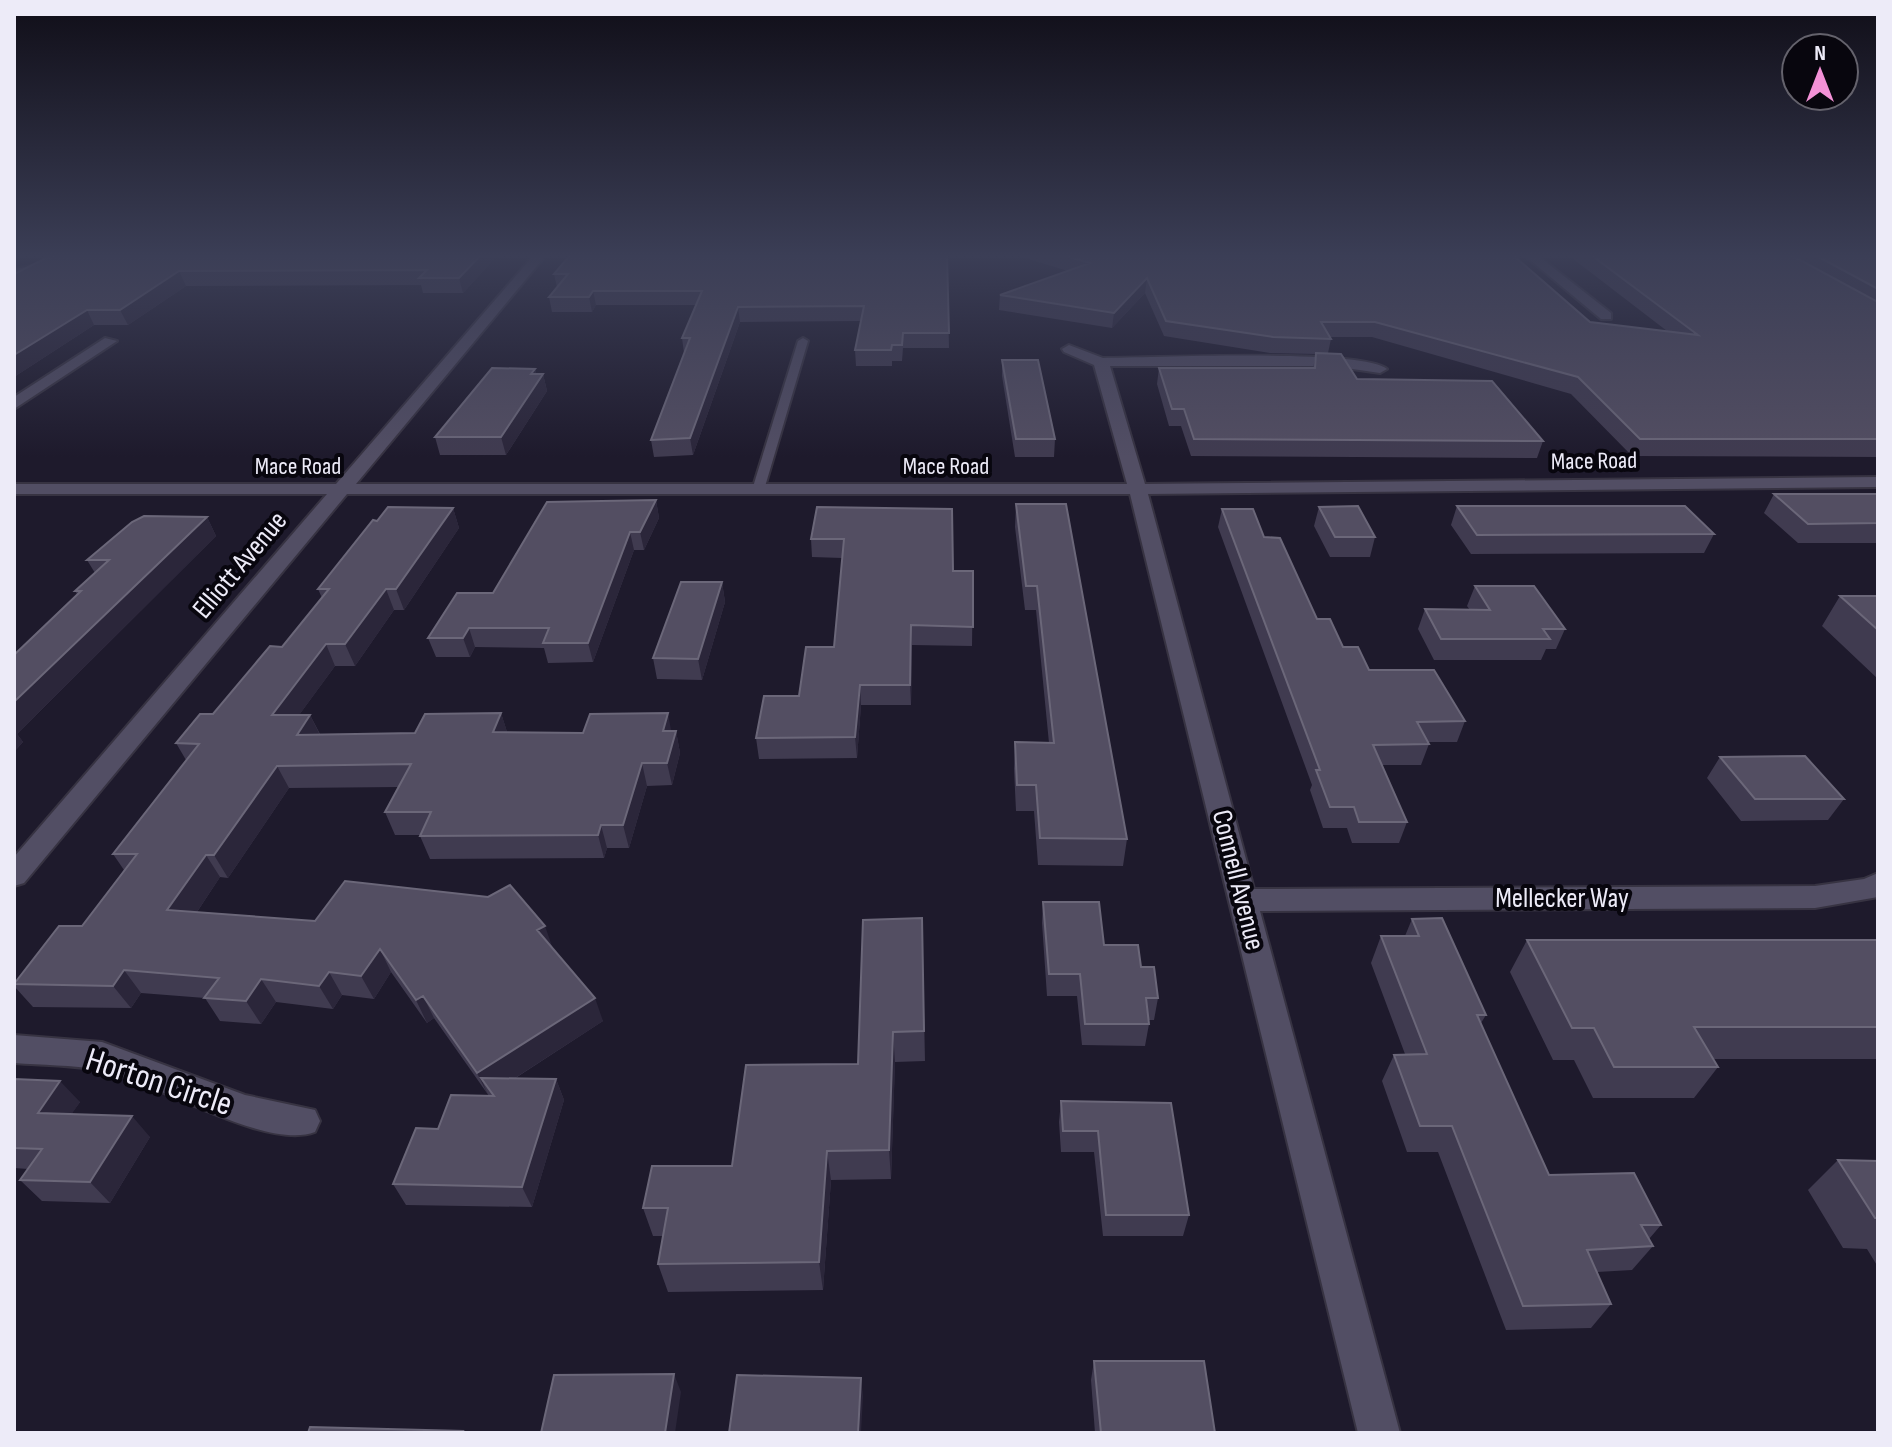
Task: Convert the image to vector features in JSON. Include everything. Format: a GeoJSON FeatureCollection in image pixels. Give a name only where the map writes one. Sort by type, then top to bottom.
{"type":"FeatureCollection","features":[{"type":"Feature","properties":{"kind":"street","name":"Elliott Avenue"},"geometry":{"type":"LineString","coordinates":[[14,876],[482,323]]}},
{"type":"Feature","properties":{"kind":"street"},"geometry":{"type":"LineString","coordinates":[[14,404],[110,341]]}},
{"type":"Feature","properties":{"kind":"street"},"geometry":{"type":"LineString","coordinates":[[1069,349],[1101,362],[1332,362],[1380,369]]}},
{"type":"Feature","properties":{"kind":"street","name":"Connell Avenue"},"geometry":{"type":"LineString","coordinates":[[1101,362],[1138,489],[1379,1433]]}},
{"type":"Feature","properties":{"kind":"street","name":"Mace Road"},"geometry":{"type":"LineString","coordinates":[[14,489],[1138,489],[1878,482]]}},
{"type":"Feature","properties":{"kind":"street","name":"Mellecker Way"},"geometry":{"type":"LineString","coordinates":[[1243,900],[1815,897],[1870,889],[1878,884]]}},
{"type":"Feature","properties":{"kind":"street","name":"Horton Circle"},"geometry":{"type":"LineString","coordinates":[[14,1049],[102,1056],[245,1110],[303,1121]]}},
{"type":"Feature","properties":{"kind":"lane"},"geometry":{"type":"LineString","coordinates":[[758,490],[803,341]]}},
{"type":"Feature","properties":{"kind":"building"},"geometry":{"type":"Polygon","coordinates":[[[14,323],[67,323],[14,355],[14,323]]]}},
{"type":"Feature","properties":{"kind":"building"},"geometry":{"type":"Polygon","coordinates":[[[689,323],[732,323],[690,438],[651,440],[690,338],[682,338],[689,323]]]}},
{"type":"Feature","properties":{"kind":"building"},"geometry":{"type":"Polygon","coordinates":[[[861,323],[949,323],[949,333],[903,333],[902,345],[892,345],[891,350],[855,350],[861,323]]]}},
{"type":"Feature","properties":{"kind":"building"},"geometry":{"type":"Polygon","coordinates":[[[1176,323],[1321,323],[1331,339],[1273,337],[1176,323]]]}},
{"type":"Feature","properties":{"kind":"building"},"geometry":{"type":"Polygon","coordinates":[[[1377,323],[1594,323],[1698,335],[1681,323],[1878,323],[1878,439],[1640,439],[1578,377],[1377,323]]]}},
{"type":"Feature","properties":{"kind":"building"},"geometry":{"type":"Polygon","coordinates":[[[1316,353],[1341,354],[1357,379],[1492,381],[1543,441],[1194,439],[1184,409],[1172,409],[1159,368],[1315,368],[1316,353]]]}},
{"type":"Feature","properties":{"kind":"building"},"geometry":{"type":"Polygon","coordinates":[[[1002,360],[1038,360],[1055,439],[1016,439],[1002,360]]]}},
{"type":"Feature","properties":{"kind":"building"},"geometry":{"type":"Polygon","coordinates":[[[492,368],[535,369],[531,374],[543,374],[501,437],[435,437],[492,368]]]}},
{"type":"Feature","properties":{"kind":"building"},"geometry":{"type":"Polygon","coordinates":[[[1774,494],[1878,494],[1878,523],[1808,524],[1774,494]]]}},
{"type":"Feature","properties":{"kind":"building"},"geometry":{"type":"Polygon","coordinates":[[[656,500],[640,532],[630,532],[588,643],[543,643],[549,628],[469,628],[463,638],[428,638],[457,593],[493,593],[547,502],[656,500]]]}},
{"type":"Feature","properties":{"kind":"building"},"geometry":{"type":"Polygon","coordinates":[[[1016,504],[1066,504],[1127,839],[1040,838],[1036,785],[1017,785],[1015,742],[1054,743],[1037,586],[1026,586],[1016,504]]]}},
{"type":"Feature","properties":{"kind":"building"},"geometry":{"type":"Polygon","coordinates":[[[1358,506],[1375,537],[1335,537],[1319,507],[1358,506]]]}},
{"type":"Feature","properties":{"kind":"building"},"geometry":{"type":"Polygon","coordinates":[[[1457,506],[1685,506],[1714,534],[1477,535],[1457,506]]]}},
{"type":"Feature","properties":{"kind":"building"},"geometry":{"type":"Polygon","coordinates":[[[388,507],[453,508],[396,589],[386,589],[345,644],[326,644],[272,715],[310,715],[297,735],[415,733],[425,714],[501,713],[493,732],[583,733],[590,714],[668,713],[663,731],[676,731],[667,763],[642,763],[623,825],[601,825],[598,835],[420,836],[431,812],[385,812],[411,764],[277,766],[214,855],[206,855],[167,910],[315,921],[345,881],[488,897],[510,885],[545,926],[537,930],[595,998],[477,1073],[423,996],[416,1000],[380,949],[361,976],[329,972],[319,986],[261,979],[246,1001],[204,998],[219,978],[124,970],[113,986],[14,984],[59,926],[82,926],[137,854],[113,854],[199,744],[176,743],[200,714],[213,714],[270,646],[282,647],[329,589],[318,589],[373,520],[377,521],[388,507]]]}},
{"type":"Feature","properties":{"kind":"building"},"geometry":{"type":"Polygon","coordinates":[[[817,507],[952,509],[953,571],[973,571],[973,627],[911,625],[910,685],[860,685],[855,737],[756,738],[764,696],[799,696],[806,647],[834,647],[844,539],[811,539],[817,507]]]}},
{"type":"Feature","properties":{"kind":"building"},"geometry":{"type":"Polygon","coordinates":[[[1222,509],[1253,509],[1264,537],[1280,538],[1317,619],[1330,619],[1343,647],[1358,647],[1369,670],[1434,670],[1465,721],[1417,722],[1429,744],[1373,745],[1407,822],[1359,822],[1354,807],[1330,807],[1316,770],[1320,770],[1222,509]]]}},
{"type":"Feature","properties":{"kind":"building"},"geometry":{"type":"Polygon","coordinates":[[[144,516],[207,517],[14,702],[14,655],[109,560],[87,560],[132,522],[144,516]]]}},
{"type":"Feature","properties":{"kind":"building"},"geometry":{"type":"Polygon","coordinates":[[[681,582],[722,582],[698,659],[653,658],[681,582]]]}},
{"type":"Feature","properties":{"kind":"building"},"geometry":{"type":"Polygon","coordinates":[[[1475,586],[1534,586],[1565,629],[1543,629],[1550,639],[1441,639],[1425,609],[1490,610],[1475,586]]]}},
{"type":"Feature","properties":{"kind":"building"},"geometry":{"type":"Polygon","coordinates":[[[1840,596],[1878,596],[1878,630],[1840,596]]]}},
{"type":"Feature","properties":{"kind":"building"},"geometry":{"type":"Polygon","coordinates":[[[1805,756],[1844,799],[1755,799],[1720,757],[1805,756]]]}},
{"type":"Feature","properties":{"kind":"building"},"geometry":{"type":"Polygon","coordinates":[[[1043,902],[1099,902],[1104,945],[1138,945],[1141,967],[1154,967],[1158,998],[1146,998],[1149,1024],[1085,1024],[1080,974],[1049,974],[1043,902]]]}},
{"type":"Feature","properties":{"kind":"building"},"geometry":{"type":"Polygon","coordinates":[[[922,918],[924,1031],[893,1032],[889,1150],[827,1151],[819,1262],[658,1264],[668,1208],[643,1208],[652,1166],[732,1166],[746,1065],[858,1064],[863,920],[922,918]]]}},
{"type":"Feature","properties":{"kind":"building"},"geometry":{"type":"Polygon","coordinates":[[[1442,918],[1486,1015],[1477,1015],[1549,1175],[1634,1173],[1661,1225],[1641,1225],[1653,1246],[1587,1250],[1611,1304],[1523,1306],[1452,1126],[1420,1126],[1394,1055],[1427,1054],[1381,936],[1419,936],[1412,919],[1442,918]]]}},
{"type":"Feature","properties":{"kind":"building"},"geometry":{"type":"Polygon","coordinates":[[[1527,940],[1878,940],[1878,1027],[1694,1027],[1718,1067],[1614,1067],[1594,1028],[1572,1028],[1527,940]]]}},
{"type":"Feature","properties":{"kind":"building"},"geometry":{"type":"Polygon","coordinates":[[[481,1078],[556,1079],[522,1187],[393,1184],[416,1128],[438,1129],[451,1095],[494,1096],[481,1078]]]}},
{"type":"Feature","properties":{"kind":"building"},"geometry":{"type":"Polygon","coordinates":[[[14,1079],[60,1081],[38,1113],[132,1116],[90,1182],[20,1180],[42,1149],[14,1148],[14,1079]]]}},
{"type":"Feature","properties":{"kind":"building"},"geometry":{"type":"Polygon","coordinates":[[[1061,1101],[1171,1103],[1189,1215],[1106,1215],[1098,1131],[1063,1131],[1061,1101]]]}},
{"type":"Feature","properties":{"kind":"building"},"geometry":{"type":"Polygon","coordinates":[[[1838,1160],[1878,1161],[1878,1218],[1875,1218],[1838,1160]]]}},
{"type":"Feature","properties":{"kind":"building"},"geometry":{"type":"Polygon","coordinates":[[[1094,1361],[1204,1361],[1215,1433],[1101,1433],[1094,1361]]]}},
{"type":"Feature","properties":{"kind":"building"},"geometry":{"type":"Polygon","coordinates":[[[674,1374],[665,1433],[541,1433],[554,1375],[674,1374]]]}},
{"type":"Feature","properties":{"kind":"building"},"geometry":{"type":"Polygon","coordinates":[[[737,1375],[861,1378],[858,1433],[729,1433],[737,1375]]]}},
{"type":"Feature","properties":{"kind":"building"},"geometry":{"type":"Polygon","coordinates":[[[310,1427],[463,1431],[308,1433],[310,1427]]]}}]}
